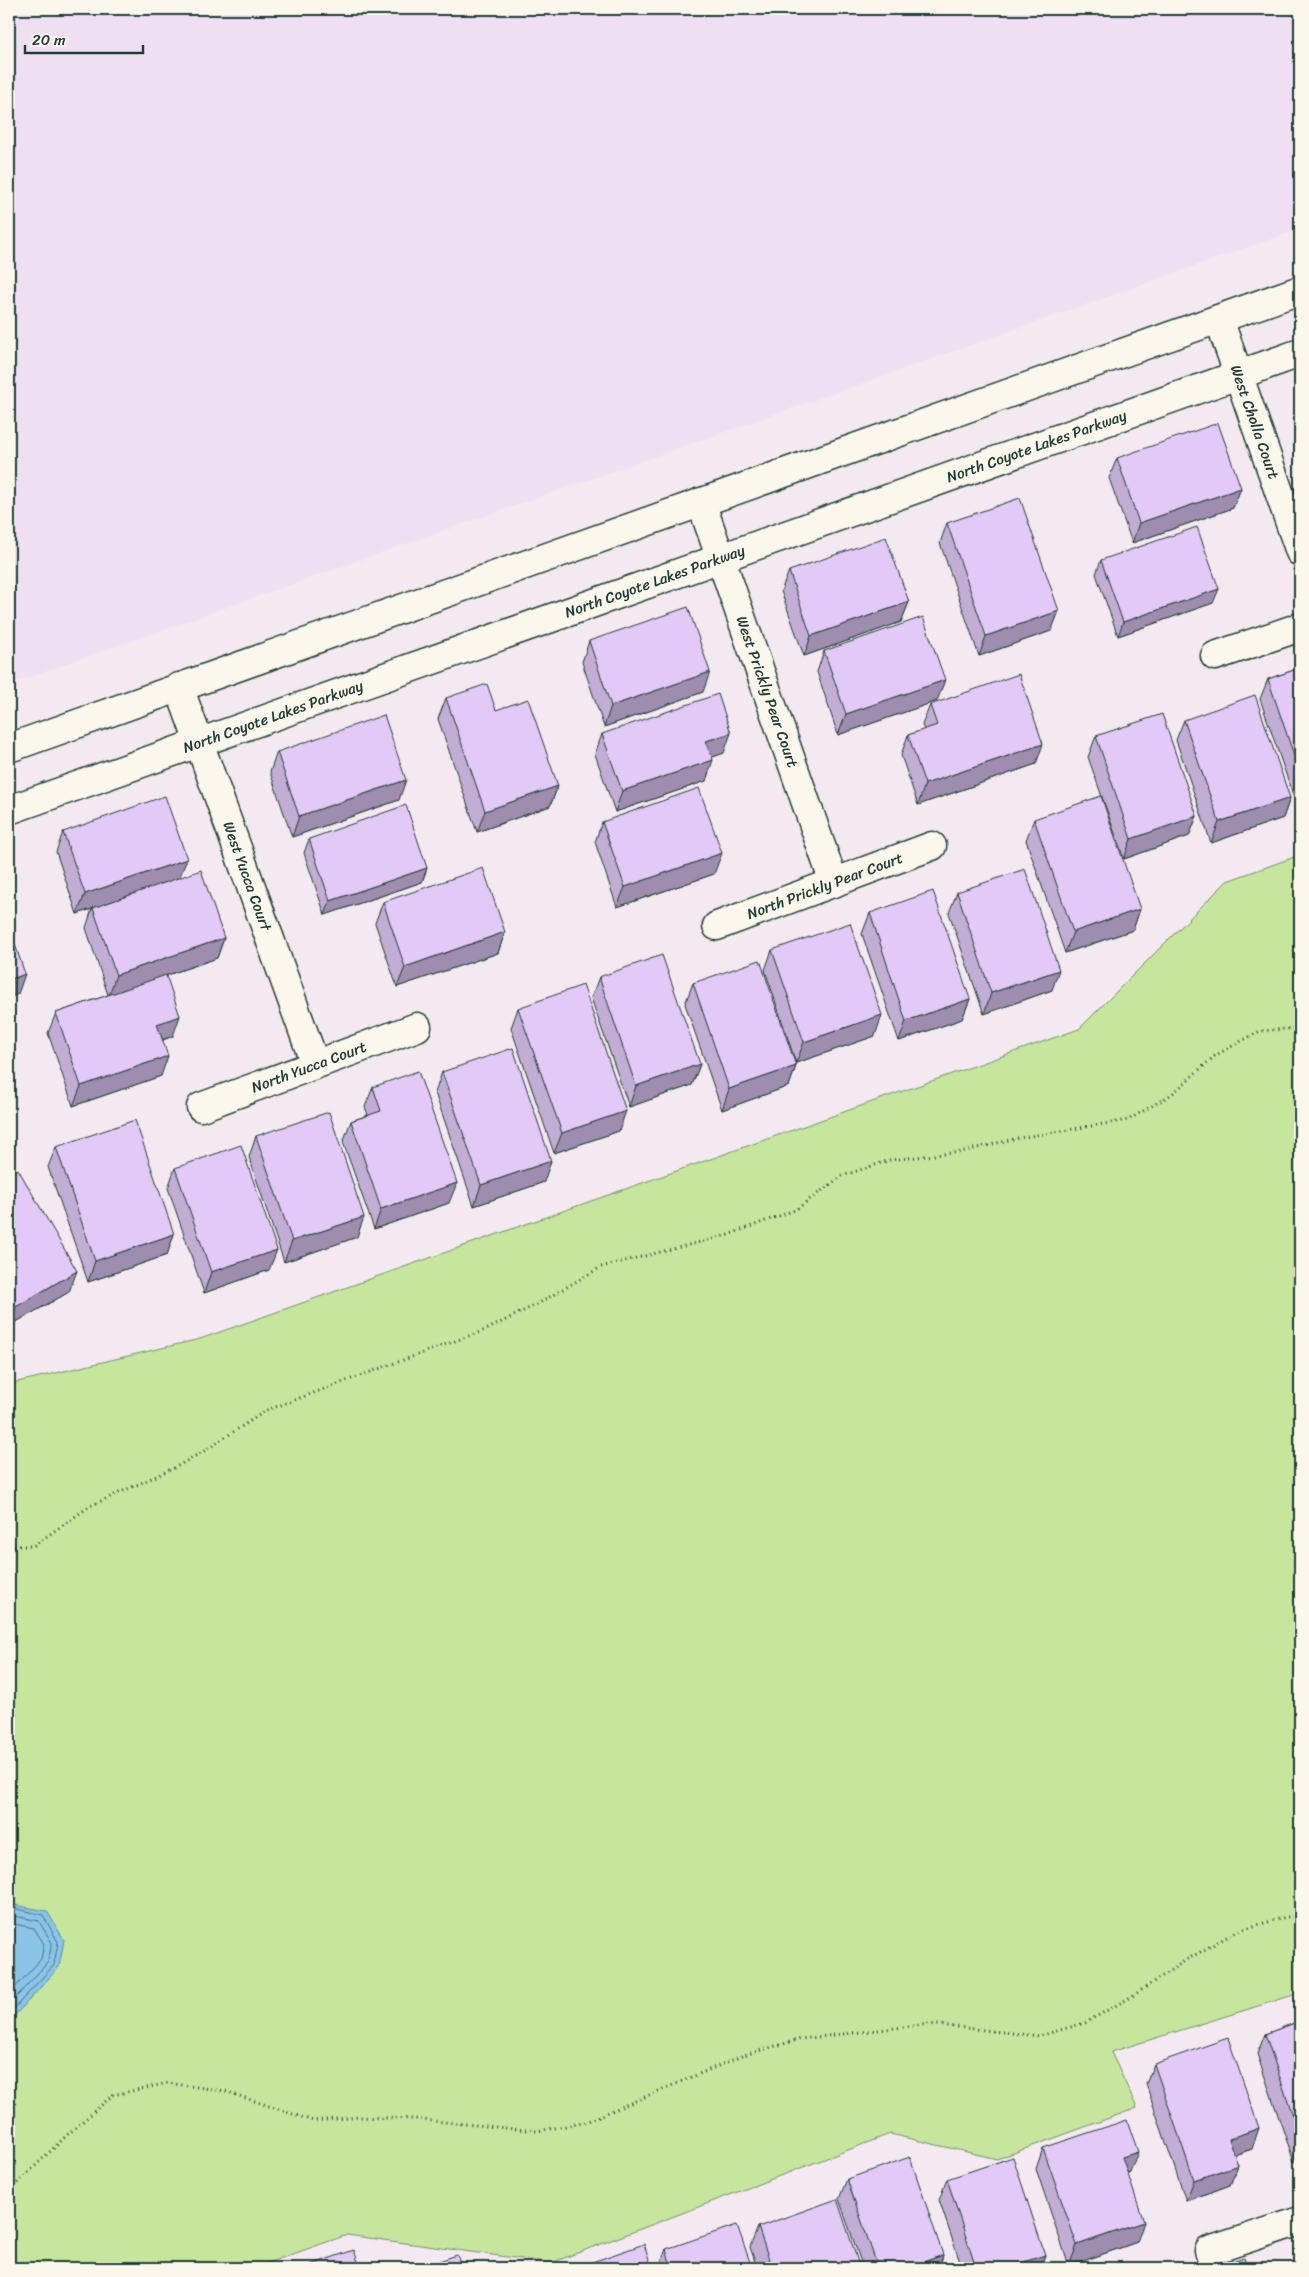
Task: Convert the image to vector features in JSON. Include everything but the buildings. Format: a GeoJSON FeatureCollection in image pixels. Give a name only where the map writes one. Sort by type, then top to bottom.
{"type":"FeatureCollection","features":[{"type":"Feature","properties":{"kind":"street"},"geometry":{"type":"LineString","coordinates":[[9,748],[1300,290]]}},
{"type":"Feature","properties":{"kind":"street","name":"West Cholla Court"},"geometry":{"type":"LineString","coordinates":[[1219,319],[1300,552]]}},
{"type":"Feature","properties":{"kind":"street","name":"North Coyote Lakes Parkway"},"geometry":{"type":"LineString","coordinates":[[9,810],[1300,353]]}},
{"type":"Feature","properties":{"kind":"street","name":"West Prickly Pear Court"},"geometry":{"type":"LineString","coordinates":[[701,502],[834,883]]}},
{"type":"Feature","properties":{"kind":"street"},"geometry":{"type":"LineString","coordinates":[[1215,656],[1300,626]]}},
{"type":"Feature","properties":{"kind":"street","name":"West Yucca Court"},"geometry":{"type":"LineString","coordinates":[[179,687],[315,1064]]}},
{"type":"Feature","properties":{"kind":"street","name":"North Prickly Pear Court"},"geometry":{"type":"LineString","coordinates":[[717,926],[932,846]]}},
{"type":"Feature","properties":{"kind":"street","name":"North Yucca Court"},"geometry":{"type":"LineString","coordinates":[[201,1107],[417,1026]]}},
{"type":"Feature","properties":{"kind":"street"},"geometry":{"type":"LineString","coordinates":[[1209,2251],[1300,2221]]}},
{"type":"Feature","properties":{"kind":"path"},"geometry":{"type":"LineString","coordinates":[[9,1546],[33,1546],[90,1506],[174,1468],[267,1410],[488,1329],[541,1302],[601,1267],[728,1234],[795,1210],[842,1176],[890,1160],[961,1152],[1047,1133],[1128,1120],[1172,1094],[1216,1055],[1260,1031],[1300,1028]]}},
{"type":"Feature","properties":{"kind":"path"},"geometry":{"type":"LineString","coordinates":[[9,2189],[20,2182],[66,2136],[113,2095],[168,2083],[225,2091],[313,2120],[359,2118],[413,2120],[537,2131],[583,2123],[744,2055],[801,2039],[929,2024],[1039,2036],[1085,2023],[1131,1997],[1186,1960],[1239,1930],[1286,1917],[1300,1918]]}},
{"type":"Feature","properties":{"kind":"shaded area"},"geometry":{"type":"Polygon","coordinates":[[[9,9],[1300,9],[1300,229],[9,684],[9,9]]]}},
{"type":"Feature","properties":{"kind":"green space"},"geometry":{"type":"Polygon","coordinates":[[[1300,855],[1300,1993],[1111,2052],[1137,2108],[997,2159],[890,2134],[551,2263],[347,2235],[253,2268],[9,2268],[9,1384],[200,1339],[1079,1029],[1227,881],[1300,855]]]}},
{"type":"Feature","properties":{"kind":"water"},"geometry":{"type":"Polygon","coordinates":[[[9,1901],[14,1905],[47,1911],[64,1940],[59,1967],[9,2022],[9,1901]]]}}]}
